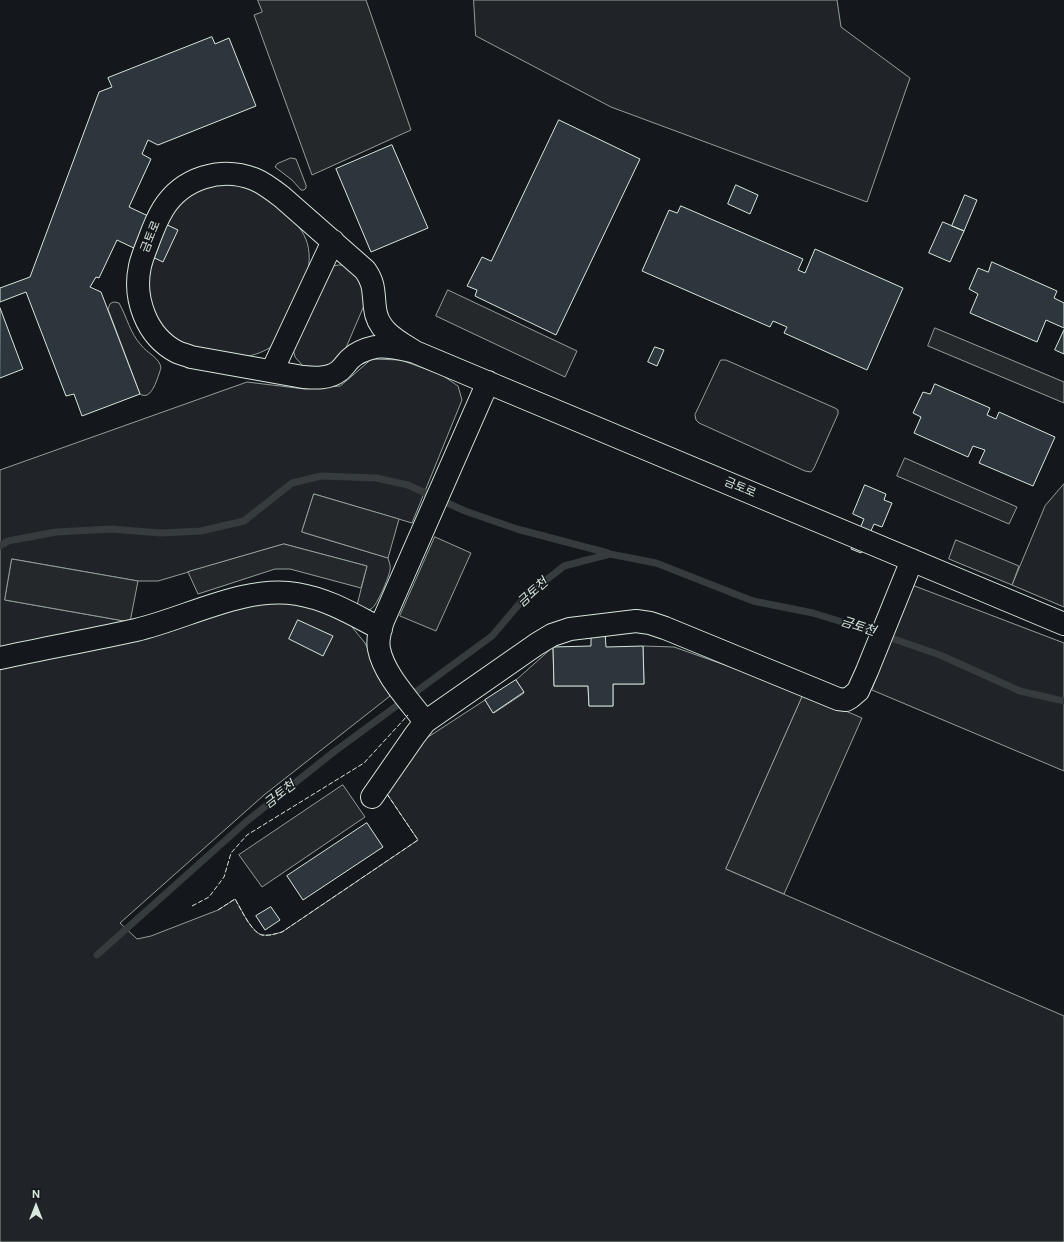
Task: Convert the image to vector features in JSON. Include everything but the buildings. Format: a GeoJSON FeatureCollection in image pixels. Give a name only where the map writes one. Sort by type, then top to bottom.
{"type":"FeatureCollection","features":[{"type":"Feature","properties":{"kind":"street","name":"금토로"},"geometry":{"type":"LineString","coordinates":[[415,352],[375,347],[357,354],[339,371],[330,376],[318,378],[303,377],[191,357],[178,352],[169,347],[154,332],[146,320],[141,308],[138,279],[140,264],[156,222],[173,196],[186,185],[198,179],[226,173],[254,179],[267,186],[365,270],[373,282],[377,319],[389,336],[415,352],[488,382],[909,569],[1064,624]]}},
{"type":"Feature","properties":{"kind":"street"},"geometry":{"type":"LineString","coordinates":[[272,371],[333,242]]}},
{"type":"Feature","properties":{"kind":"street"},"geometry":{"type":"LineString","coordinates":[[420,714],[398,686],[382,660],[378,648],[379,636],[383,621],[488,382]]}},
{"type":"Feature","properties":{"kind":"street"},"geometry":{"type":"LineString","coordinates":[[372,798],[415,735],[420,714],[536,644],[552,635],[570,629],[636,621],[650,623],[838,699],[846,700],[858,691],[909,569]]}},
{"type":"Feature","properties":{"kind":"street"},"geometry":{"type":"LineString","coordinates":[[0,658],[138,630],[243,596],[271,592],[297,594],[323,600],[381,629]]}},
{"type":"Feature","properties":{"kind":"shaded area"},"geometry":{"type":"Polygon","coordinates":[[[258,0],[366,0],[411,130],[312,175],[254,15],[262,12],[258,0]]]}},
{"type":"Feature","properties":{"kind":"shaded area"},"geometry":{"type":"Polygon","coordinates":[[[474,0],[837,0],[841,27],[910,78],[867,202],[611,107],[476,36],[474,0]]]}},
{"type":"Feature","properties":{"kind":"shaded area"},"geometry":{"type":"Polygon","coordinates":[[[291,158],[296,159],[306,185],[304,190],[301,190],[292,180],[275,167],[277,164],[291,158]]]}},
{"type":"Feature","properties":{"kind":"shaded area"},"geometry":{"type":"Polygon","coordinates":[[[210,184],[243,185],[259,192],[296,223],[306,239],[308,248],[308,271],[271,347],[248,356],[224,356],[192,347],[175,340],[167,333],[159,322],[149,301],[149,272],[155,252],[173,211],[178,203],[184,198],[210,184]]]}},
{"type":"Feature","properties":{"kind":"shaded area"},"geometry":{"type":"Polygon","coordinates":[[[339,265],[347,265],[362,277],[366,301],[342,357],[328,367],[303,366],[295,357],[293,349],[328,270],[339,265]]]}},
{"type":"Feature","properties":{"kind":"shaded area"},"geometry":{"type":"Polygon","coordinates":[[[448,290],[577,351],[565,377],[436,316],[448,290]]]}},
{"type":"Feature","properties":{"kind":"shaded area"},"geometry":{"type":"Polygon","coordinates":[[[114,302],[119,303],[137,340],[156,358],[160,364],[161,368],[154,387],[144,396],[140,394],[108,309],[110,304],[114,302]]]}},
{"type":"Feature","properties":{"kind":"shaded area"},"geometry":{"type":"Polygon","coordinates":[[[935,328],[1064,382],[1064,403],[928,346],[935,328]]]}},
{"type":"Feature","properties":{"kind":"shaded area"},"geometry":{"type":"Polygon","coordinates":[[[372,359],[401,360],[442,375],[458,386],[462,400],[412,523],[314,494],[302,532],[388,558],[390,567],[389,574],[379,597],[371,609],[356,609],[367,566],[284,544],[158,581],[138,581],[12,559],[5,600],[130,622],[0,648],[0,470],[247,382],[305,389],[340,386],[372,359]]]}},
{"type":"Feature","properties":{"kind":"shaded area"},"geometry":{"type":"Polygon","coordinates":[[[721,360],[726,360],[838,410],[838,414],[811,472],[805,471],[699,423],[696,420],[695,415],[721,360]]]}},
{"type":"Feature","properties":{"kind":"shaded area"},"geometry":{"type":"Polygon","coordinates":[[[905,458],[1017,507],[1009,524],[897,476],[905,458]]]}},
{"type":"Feature","properties":{"kind":"shaded area"},"geometry":{"type":"Polygon","coordinates":[[[1064,484],[1064,607],[1012,585],[1045,506],[1064,484]]]}},
{"type":"Feature","properties":{"kind":"shaded area"},"geometry":{"type":"Polygon","coordinates":[[[314,494],[399,519],[388,558],[302,532],[314,494]]]}},
{"type":"Feature","properties":{"kind":"shaded area"},"geometry":{"type":"Polygon","coordinates":[[[435,537],[471,553],[436,631],[400,616],[435,537]]]}},
{"type":"Feature","properties":{"kind":"shaded area"},"geometry":{"type":"Polygon","coordinates":[[[956,540],[1019,566],[1012,585],[949,559],[956,540]]]}},
{"type":"Feature","properties":{"kind":"shaded area"},"geometry":{"type":"Polygon","coordinates":[[[284,544],[367,566],[361,588],[290,569],[275,569],[198,594],[188,572],[284,544]]]}},
{"type":"Feature","properties":{"kind":"shaded area"},"geometry":{"type":"Polygon","coordinates":[[[12,559],[138,581],[130,622],[5,600],[12,559]]]}},
{"type":"Feature","properties":{"kind":"shaded area"},"geometry":{"type":"Polygon","coordinates":[[[912,585],[1064,643],[1064,771],[872,690],[912,585]]]}},
{"type":"Feature","properties":{"kind":"shaded area"},"geometry":{"type":"Polygon","coordinates":[[[257,603],[293,603],[323,610],[348,622],[365,643],[390,696],[264,795],[120,923],[137,939],[151,936],[218,910],[235,899],[250,925],[258,933],[262,935],[272,935],[282,932],[418,840],[387,794],[425,739],[485,700],[494,713],[524,693],[516,680],[553,647],[554,686],[588,686],[589,706],[613,706],[613,684],[644,684],[643,646],[674,647],[804,693],[726,869],[1064,1016],[1064,1242],[0,1242],[0,667],[257,603]]]}},
{"type":"Feature","properties":{"kind":"shaded area"},"geometry":{"type":"Polygon","coordinates":[[[804,693],[862,718],[784,894],[726,869],[804,693]]]}},
{"type":"Feature","properties":{"kind":"shaded area"},"geometry":{"type":"Polygon","coordinates":[[[343,785],[365,817],[262,887],[239,855],[343,785]]]}},
{"type":"Feature","properties":{"kind":"waterway"},"geometry":{"type":"LineString","coordinates":[[0,546],[8,541],[56,532],[111,529],[161,533],[201,531],[244,521],[292,483],[321,476],[376,478],[408,485],[465,511],[517,529],[608,553]]}},
{"type":"Feature","properties":{"kind":"waterway","name":"금토천"},"geometry":{"type":"LineString","coordinates":[[97,955],[247,821],[335,751],[492,636],[526,596],[564,566],[610,554],[656,563],[753,601],[813,613],[868,630],[940,655],[1020,691],[1064,701]]}},
{"type":"Feature","properties":{"kind":"fence"},"geometry":{"type":"LineString","coordinates":[[192,906],[209,897],[224,877],[231,853],[247,835],[364,763],[408,715]]}},
{"type":"Feature","properties":{"kind":"fence"},"geometry":{"type":"LineString","coordinates":[[218,910],[235,899],[247,920],[258,933],[262,935],[272,935],[282,932],[418,840],[387,794]]}}]}
